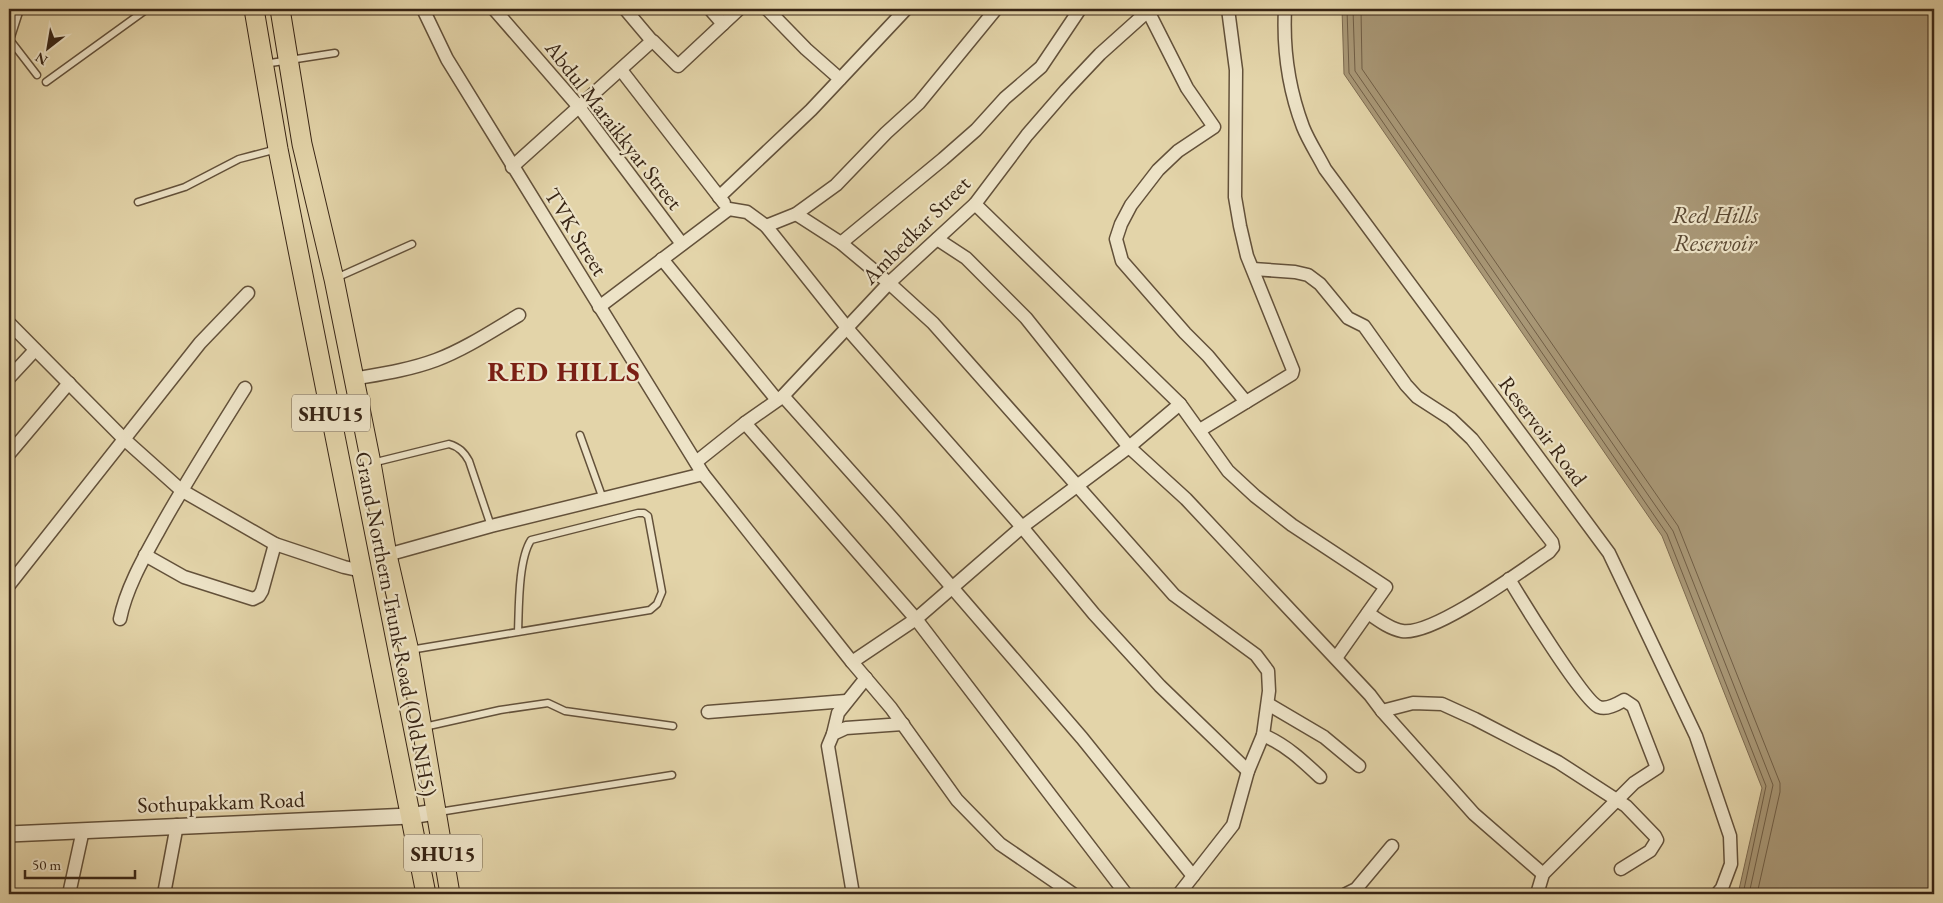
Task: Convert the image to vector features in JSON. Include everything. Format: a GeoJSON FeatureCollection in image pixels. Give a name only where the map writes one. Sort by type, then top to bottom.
{"type":"FeatureCollection","features":[{"type":"Feature","properties":{"kind":"main road","name":"Grand Northern Trunk Road (Old NH5)"},"geometry":{"type":"LineString","coordinates":[[254,9],[278,149],[426,894]]}},
{"type":"Feature","properties":{"kind":"main road","name":"Grand Northern Trunk Road (Old NH5)"},"geometry":{"type":"LineString","coordinates":[[280,9],[302,144],[334,279],[371,463],[386,555],[409,651],[450,894]]}},
{"type":"Feature","properties":{"kind":"street","name":"TVK Street"},"geometry":{"type":"LineString","coordinates":[[423,9],[446,59],[703,474],[903,724],[957,800],[1000,844],[1074,894]]}},
{"type":"Feature","properties":{"kind":"street","name":"Abdul Maraikkyar Street"},"geometry":{"type":"LineString","coordinates":[[494,9],[579,107],[682,244]]}},
{"type":"Feature","properties":{"kind":"street"},"geometry":{"type":"LineString","coordinates":[[625,9],[652,42],[678,66],[739,9]]}},
{"type":"Feature","properties":{"kind":"street"},"geometry":{"type":"LineString","coordinates":[[710,9],[723,24]]}},
{"type":"Feature","properties":{"kind":"street"},"geometry":{"type":"LineString","coordinates":[[767,9],[806,49],[840,79]]}},
{"type":"Feature","properties":{"kind":"street"},"geometry":{"type":"LineString","coordinates":[[719,197],[811,110],[906,9]]}},
{"type":"Feature","properties":{"kind":"street"},"geometry":{"type":"LineString","coordinates":[[766,226],[796,214],[836,185],[886,133],[919,103],[996,9]]}},
{"type":"Feature","properties":{"kind":"street"},"geometry":{"type":"LineString","coordinates":[[841,243],[976,130],[1004,98],[1041,67],[1080,9]]}},
{"type":"Feature","properties":{"kind":"street"},"geometry":{"type":"LineString","coordinates":[[1200,430],[1292,374],[1293,370],[1247,256],[1235,197],[1236,70],[1228,9]]}},
{"type":"Feature","properties":{"kind":"street","name":"Reservoir Road"},"geometry":{"type":"LineString","coordinates":[[1285,9],[1284,30],[1290,86],[1304,129],[1324,169],[1609,553],[1696,736],[1730,836],[1731,864],[1722,888],[1717,894]]}},
{"type":"Feature","properties":{"kind":"street"},"geometry":{"type":"LineString","coordinates":[[1147,10],[1187,88],[1214,127],[1178,151],[1158,170],[1131,205],[1116,239],[1122,261],[1208,356],[1246,402]]}},
{"type":"Feature","properties":{"kind":"street","name":"Ambedkar Street"},"geometry":{"type":"LineString","coordinates":[[696,462],[780,398],[889,283],[975,204],[1027,135],[1066,90],[1100,54],[1147,10]]}},
{"type":"Feature","properties":{"kind":"street"},"geometry":{"type":"LineString","coordinates":[[512,167],[652,42]]}},
{"type":"Feature","properties":{"kind":"street"},"geometry":{"type":"LineString","coordinates":[[620,70],[729,209],[747,212],[766,226],[847,328],[1022,527],[1094,614],[1160,686],[1248,771]]}},
{"type":"Feature","properties":{"kind":"street"},"geometry":{"type":"LineString","coordinates":[[975,204],[1180,404],[1228,471],[1255,496],[1307,535],[1386,587],[1336,658]]}},
{"type":"Feature","properties":{"kind":"street"},"geometry":{"type":"LineString","coordinates":[[599,307],[729,209]]}},
{"type":"Feature","properties":{"kind":"street"},"geometry":{"type":"LineString","coordinates":[[796,214],[841,243],[934,323],[1174,595],[1256,655],[1268,672],[1270,691],[1263,735],[1248,771],[1240,806],[1233,825],[1178,894]]}},
{"type":"Feature","properties":{"kind":"street"},"geometry":{"type":"LineString","coordinates":[[936,239],[966,258],[1026,318],[1130,447],[1186,499],[1336,658],[1474,814],[1544,874]]}},
{"type":"Feature","properties":{"kind":"street"},"geometry":{"type":"LineString","coordinates":[[662,259],[780,398],[953,587],[1082,738],[1193,876]]}},
{"type":"Feature","properties":{"kind":"street"},"geometry":{"type":"LineString","coordinates":[[1253,269],[1308,275],[1320,284],[1348,318],[1364,326],[1406,385],[1417,397],[1451,419],[1472,439],[1552,542],[1553,547],[1549,552],[1441,622],[1402,631],[1382,623],[1368,613]]}},
{"type":"Feature","properties":{"kind":"street"},"geometry":{"type":"LineString","coordinates":[[9,585],[200,343],[248,293]]}},
{"type":"Feature","properties":{"kind":"street"},"geometry":{"type":"LineString","coordinates":[[353,379],[392,373],[437,360],[478,340],[519,315]]}},
{"type":"Feature","properties":{"kind":"street"},"geometry":{"type":"LineString","coordinates":[[9,322],[124,439],[181,490],[275,544],[344,567],[362,571]]}},
{"type":"Feature","properties":{"kind":"street"},"geometry":{"type":"LineString","coordinates":[[9,378],[35,350]]}},
{"type":"Feature","properties":{"kind":"street"},"geometry":{"type":"LineString","coordinates":[[9,454],[69,383]]}},
{"type":"Feature","properties":{"kind":"street"},"geometry":{"type":"LineString","coordinates":[[120,619],[122,606],[145,556],[181,490],[244,388]]}},
{"type":"Feature","properties":{"kind":"street"},"geometry":{"type":"LineString","coordinates":[[852,662],[916,619],[1022,527],[1130,447],[1180,404]]}},
{"type":"Feature","properties":{"kind":"street"},"geometry":{"type":"LineString","coordinates":[[745,423],[916,619],[1126,894]]}},
{"type":"Feature","properties":{"kind":"street"},"geometry":{"type":"LineString","coordinates":[[386,555],[491,526],[703,474]]}},
{"type":"Feature","properties":{"kind":"street"},"geometry":{"type":"LineString","coordinates":[[145,556],[184,577],[253,599],[259,596],[262,591],[275,544]]}},
{"type":"Feature","properties":{"kind":"street"},"geometry":{"type":"LineString","coordinates":[[1508,579],[1592,703],[1604,708],[1624,700],[1633,706],[1657,768],[1634,783],[1544,874],[1538,894]]}},
{"type":"Feature","properties":{"kind":"street"},"geometry":{"type":"LineString","coordinates":[[853,894],[828,746],[838,713],[866,678]]}},
{"type":"Feature","properties":{"kind":"street"},"geometry":{"type":"LineString","coordinates":[[708,712],[846,701]]}},
{"type":"Feature","properties":{"kind":"street"},"geometry":{"type":"LineString","coordinates":[[1382,711],[1414,703],[1442,704],[1558,762],[1617,800],[1626,806],[1657,840],[1650,851],[1621,869]]}},
{"type":"Feature","properties":{"kind":"street"},"geometry":{"type":"LineString","coordinates":[[1268,704],[1324,737],[1359,766]]}},
{"type":"Feature","properties":{"kind":"street"},"geometry":{"type":"LineString","coordinates":[[833,734],[846,728],[903,724]]}},
{"type":"Feature","properties":{"kind":"street"},"geometry":{"type":"LineString","coordinates":[[1263,735],[1297,754],[1320,777]]}},
{"type":"Feature","properties":{"kind":"street","name":"Sothupakkam Road"},"geometry":{"type":"LineString","coordinates":[[9,834],[410,816],[435,812]]}},
{"type":"Feature","properties":{"kind":"street"},"geometry":{"type":"LineString","coordinates":[[164,894],[178,825]]}},
{"type":"Feature","properties":{"kind":"street"},"geometry":{"type":"LineString","coordinates":[[69,894],[84,830]]}},
{"type":"Feature","properties":{"kind":"street"},"geometry":{"type":"LineString","coordinates":[[1346,894],[1356,889],[1392,846]]}},
{"type":"Feature","properties":{"kind":"lane"},"geometry":{"type":"LineString","coordinates":[[20,9],[9,40],[37,75]]}},
{"type":"Feature","properties":{"kind":"lane"},"geometry":{"type":"LineString","coordinates":[[46,82],[147,9]]}},
{"type":"Feature","properties":{"kind":"lane"},"geometry":{"type":"LineString","coordinates":[[263,64],[335,53]]}},
{"type":"Feature","properties":{"kind":"lane"},"geometry":{"type":"LineString","coordinates":[[138,202],[185,187],[239,159],[278,149]]}},
{"type":"Feature","properties":{"kind":"lane"},"geometry":{"type":"LineString","coordinates":[[334,279],[412,244]]}},
{"type":"Feature","properties":{"kind":"lane"},"geometry":{"type":"LineString","coordinates":[[580,435],[603,499]]}},
{"type":"Feature","properties":{"kind":"lane"},"geometry":{"type":"LineString","coordinates":[[371,463],[449,444],[457,447],[469,461],[491,526]]}},
{"type":"Feature","properties":{"kind":"lane"},"geometry":{"type":"LineString","coordinates":[[409,651],[650,610],[657,604],[662,592],[648,516],[644,513],[638,513],[531,540],[523,565],[520,584],[518,632]]}},
{"type":"Feature","properties":{"kind":"lane"},"geometry":{"type":"LineString","coordinates":[[421,728],[500,710],[548,703],[565,711],[674,726]]}},
{"type":"Feature","properties":{"kind":"lane"},"geometry":{"type":"LineString","coordinates":[[435,812],[672,775]]}},
{"type":"Feature","properties":{"kind":"water","name":"Red Hills Reservoir"},"geometry":{"type":"Polygon","coordinates":[[[1342,9],[1934,9],[1934,894],[1738,894],[1762,788],[1662,536],[1344,74],[1342,9]]]}},
{"type":"Feature","properties":{"kind":"district","name":"RED HILLS"},"geometry":{"type":"Point","coordinates":[564,371]}}]}
